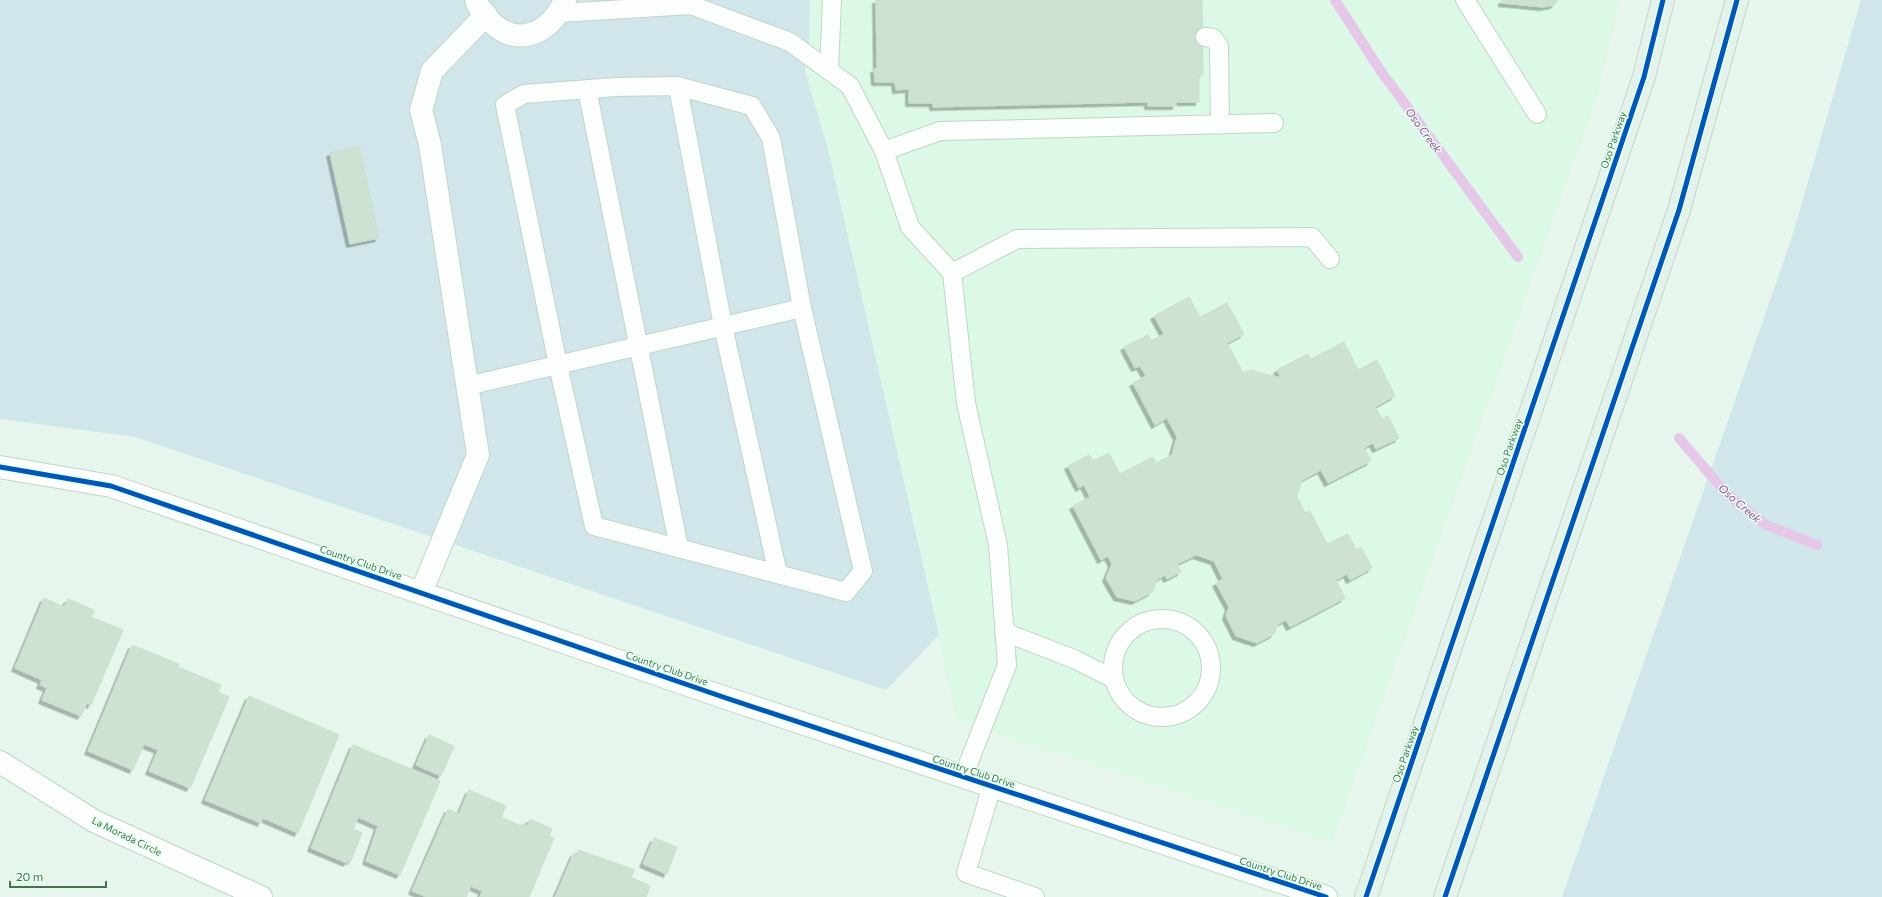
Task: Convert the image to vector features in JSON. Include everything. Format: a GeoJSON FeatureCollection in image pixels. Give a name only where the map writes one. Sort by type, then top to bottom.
{"type":"FeatureCollection","features":[{"type":"Feature","properties":{"kind":"main road","name":"Oso Parkway"},"geometry":{"type":"LineString","coordinates":[[1366,897],[1644,77],[1663,0]]}},
{"type":"Feature","properties":{"kind":"main road"},"geometry":{"type":"LineString","coordinates":[[1445,897],[1679,210],[1737,0]]}},
{"type":"Feature","properties":{"kind":"street"},"geometry":{"type":"LineString","coordinates":[[421,593],[478,455],[430,145],[421,110],[432,71],[481,8],[494,27],[508,34],[522,35],[537,32],[550,24],[562,7]]}},
{"type":"Feature","properties":{"kind":"street","name":"Country Club Drive"},"geometry":{"type":"LineString","coordinates":[[0,467],[111,486],[421,593],[1326,897]]}},
{"type":"Feature","properties":{"kind":"street","name":"La Morada Circle"},"geometry":{"type":"LineString","coordinates":[[0,762],[94,821],[261,897]]}},
{"type":"Feature","properties":{"kind":"lane"},"geometry":{"type":"LineString","coordinates":[[829,71],[832,0]]}},
{"type":"Feature","properties":{"kind":"lane"},"geometry":{"type":"LineString","coordinates":[[1465,0],[1537,114]]}},
{"type":"Feature","properties":{"kind":"lane"},"geometry":{"type":"LineString","coordinates":[[562,7],[691,5],[790,42],[850,86],[884,151],[910,227],[952,273],[966,403],[998,545],[1007,665],[963,776]]}},
{"type":"Feature","properties":{"kind":"lane"},"geometry":{"type":"LineString","coordinates":[[1205,37],[1213,38],[1219,46],[1220,125]]}},
{"type":"Feature","properties":{"kind":"lane"},"geometry":{"type":"LineString","coordinates":[[678,86],[723,326],[778,574]]}},
{"type":"Feature","properties":{"kind":"lane"},"geometry":{"type":"LineString","coordinates":[[678,86],[752,106],[772,138],[802,308],[862,571],[846,592],[594,526],[558,365],[505,105],[524,94],[616,87],[678,86]]}},
{"type":"Feature","properties":{"kind":"lane"},"geometry":{"type":"LineString","coordinates":[[587,90],[640,346],[679,548]]}},
{"type":"Feature","properties":{"kind":"lane"},"geometry":{"type":"LineString","coordinates":[[884,151],[940,132],[1274,123]]}},
{"type":"Feature","properties":{"kind":"lane"},"geometry":{"type":"LineString","coordinates":[[952,273],[1017,239],[1312,237],[1330,259]]}},
{"type":"Feature","properties":{"kind":"lane"},"geometry":{"type":"LineString","coordinates":[[467,386],[802,308]]}},
{"type":"Feature","properties":{"kind":"lane"},"geometry":{"type":"LineString","coordinates":[[1004,632],[1074,659],[1114,679],[1120,694],[1130,706],[1145,715],[1161,718],[1177,715],[1192,708],[1203,695],[1210,680],[1211,663],[1207,648],[1199,634],[1186,624],[1171,619],[1154,619],[1139,624],[1130,630],[1117,647],[1112,662],[1114,679]]}},
{"type":"Feature","properties":{"kind":"lane"},"geometry":{"type":"LineString","coordinates":[[992,786],[966,873],[1035,897]]}},
{"type":"Feature","properties":{"kind":"shaded area"},"geometry":{"type":"Polygon","coordinates":[[[0,0],[810,0],[809,38],[805,72],[828,149],[939,635],[886,690],[135,437],[0,419],[0,0]]]}},
{"type":"Feature","properties":{"kind":"shaded area"},"geometry":{"type":"Polygon","coordinates":[[[810,0],[1620,0],[1596,99],[1332,843],[957,721],[828,149],[805,72],[809,38],[810,0]]]}},
{"type":"Feature","properties":{"kind":"shaded area"},"geometry":{"type":"Polygon","coordinates":[[[1861,0],[1882,0],[1882,897],[1562,897],[1792,237],[1861,0]]]}},
{"type":"Feature","properties":{"kind":"building"},"geometry":{"type":"Polygon","coordinates":[[[876,0],[1202,0],[1203,74],[1199,75],[1199,102],[1176,102],[1176,106],[1148,106],[1148,102],[933,107],[933,103],[909,103],[909,89],[896,90],[895,82],[875,82],[874,69],[877,69],[876,0]]]}},
{"type":"Feature","properties":{"kind":"building"},"geometry":{"type":"Polygon","coordinates":[[[1502,0],[1558,0],[1554,5],[1543,7],[1502,3],[1502,0]]]}},
{"type":"Feature","properties":{"kind":"building"},"geometry":{"type":"Polygon","coordinates":[[[359,146],[379,238],[350,244],[330,153],[359,146]]]}},
{"type":"Feature","properties":{"kind":"building"},"geometry":{"type":"Polygon","coordinates":[[[1189,297],[1200,317],[1227,303],[1244,334],[1227,343],[1243,373],[1250,370],[1281,378],[1277,370],[1308,354],[1311,359],[1344,342],[1358,370],[1377,360],[1395,396],[1375,407],[1382,419],[1388,416],[1399,438],[1376,449],[1373,443],[1364,448],[1371,461],[1328,483],[1321,470],[1302,480],[1297,497],[1305,513],[1310,511],[1327,544],[1348,534],[1356,550],[1361,547],[1372,568],[1350,580],[1347,574],[1336,580],[1345,598],[1290,627],[1286,620],[1278,624],[1274,634],[1257,643],[1236,636],[1226,616],[1229,607],[1216,583],[1223,579],[1214,561],[1196,555],[1177,564],[1181,572],[1167,579],[1165,575],[1157,580],[1152,592],[1135,601],[1117,597],[1106,578],[1112,564],[1108,556],[1101,560],[1073,506],[1090,497],[1084,485],[1079,488],[1068,466],[1089,455],[1093,461],[1109,453],[1120,474],[1153,457],[1156,463],[1172,455],[1177,437],[1167,418],[1155,425],[1133,383],[1146,376],[1140,366],[1135,368],[1124,347],[1148,335],[1151,341],[1164,334],[1154,316],[1189,297]]]}},
{"type":"Feature","properties":{"kind":"building"},"geometry":{"type":"Polygon","coordinates":[[[44,598],[64,607],[68,599],[94,610],[91,617],[123,630],[91,705],[87,703],[81,716],[42,700],[47,688],[40,685],[42,680],[15,668],[44,598]]]}},
{"type":"Feature","properties":{"kind":"building"},"geometry":{"type":"Polygon","coordinates":[[[132,645],[179,664],[178,667],[221,685],[218,692],[229,697],[190,788],[149,771],[158,750],[144,744],[133,770],[88,751],[132,645]]]}},
{"type":"Feature","properties":{"kind":"building"},"geometry":{"type":"Polygon","coordinates":[[[249,696],[339,735],[298,833],[263,818],[261,823],[205,800],[249,696]]]}},
{"type":"Feature","properties":{"kind":"building"},"geometry":{"type":"Polygon","coordinates":[[[429,735],[454,746],[441,776],[416,765],[429,735]]]}},
{"type":"Feature","properties":{"kind":"building"},"geometry":{"type":"Polygon","coordinates":[[[353,745],[440,781],[400,875],[366,861],[378,826],[358,817],[353,829],[362,833],[351,861],[348,860],[347,863],[311,848],[353,745]]]}},
{"type":"Feature","properties":{"kind":"building"},"geometry":{"type":"Polygon","coordinates":[[[469,790],[506,806],[501,817],[521,826],[522,824],[527,826],[530,819],[552,829],[549,836],[554,838],[529,897],[480,897],[482,891],[471,886],[466,897],[427,897],[412,891],[448,809],[459,814],[469,790]]]}},
{"type":"Feature","properties":{"kind":"building"},"geometry":{"type":"Polygon","coordinates":[[[654,838],[677,847],[667,874],[643,864],[654,838]]]}},
{"type":"Feature","properties":{"kind":"building"},"geometry":{"type":"Polygon","coordinates":[[[579,850],[635,870],[631,877],[650,886],[646,897],[555,897],[574,853],[577,855],[579,850]]]}},
{"type":"Feature","properties":{"kind":"waterway","name":"Oso Creek"},"geometry":{"type":"LineString","coordinates":[[1335,0],[1380,70],[1518,257]]}},
{"type":"Feature","properties":{"kind":"waterway","name":"Oso Creek"},"geometry":{"type":"LineString","coordinates":[[1679,438],[1725,492],[1764,524],[1817,545]]}},
{"type":"Feature","properties":{"kind":"cycle path"},"geometry":{"type":"LineString","coordinates":[[1366,897],[1644,77],[1663,0]]}},
{"type":"Feature","properties":{"kind":"cycle path"},"geometry":{"type":"LineString","coordinates":[[1445,897],[1679,210],[1737,0]]}},
{"type":"Feature","properties":{"kind":"cycle path"},"geometry":{"type":"LineString","coordinates":[[0,467],[111,486],[726,698],[1326,897]]}}]}
